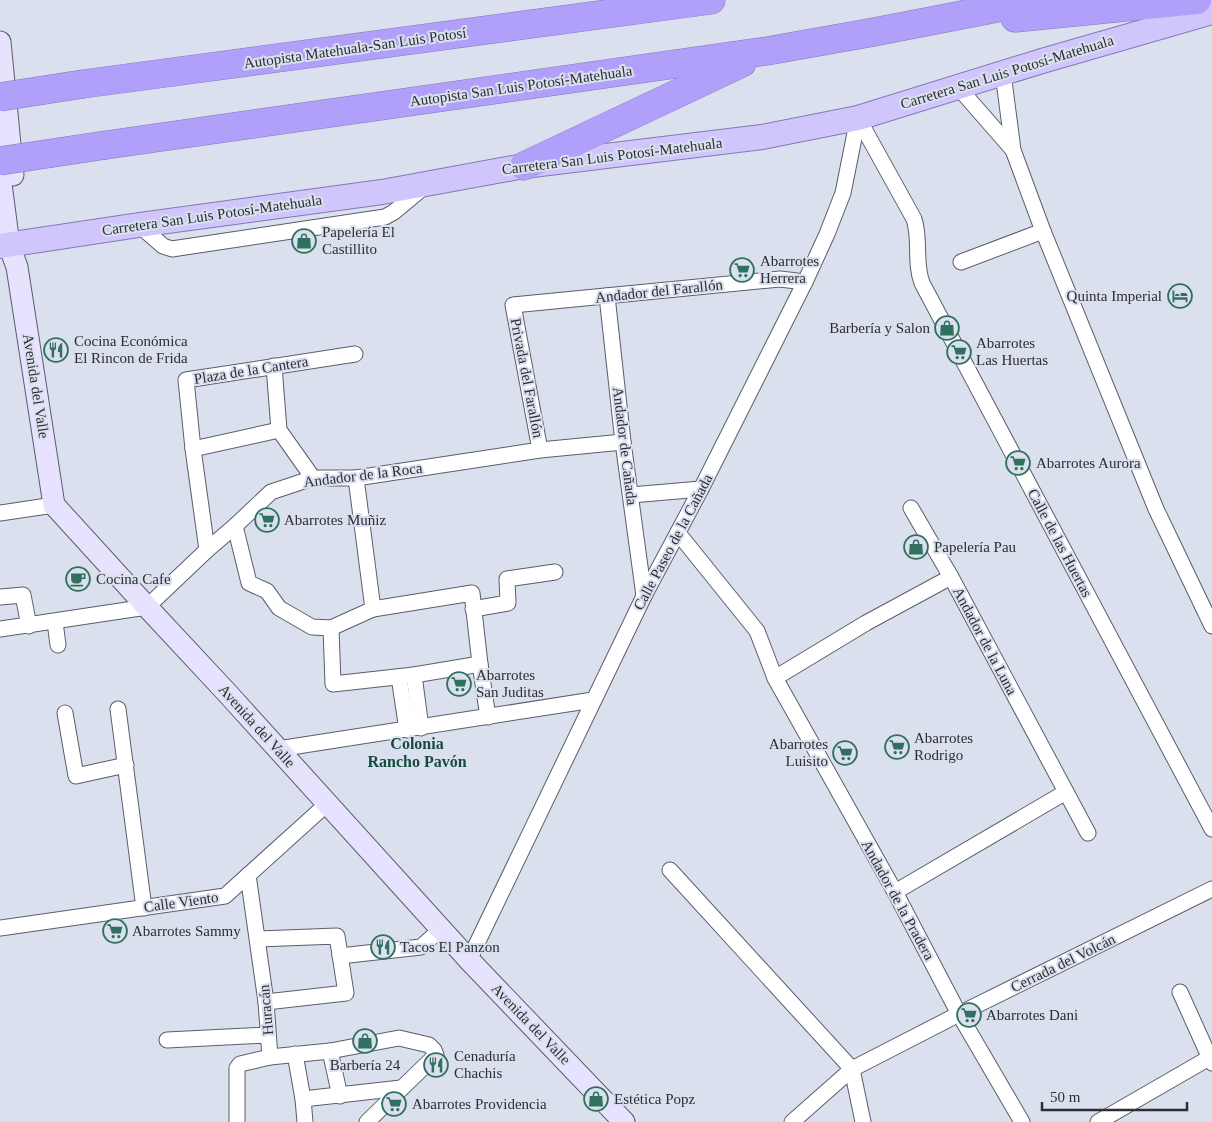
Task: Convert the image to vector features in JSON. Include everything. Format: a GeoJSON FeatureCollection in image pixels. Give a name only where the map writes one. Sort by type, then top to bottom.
{"type":"FeatureCollection","features":[{"type":"Feature","properties":{"kind":"highway","name":"Autopista Matehuala-San Luis Potosí"},"geometry":{"type":"LineString","coordinates":[[0,96],[711,0]]}},
{"type":"Feature","properties":{"kind":"highway","name":"Autopista San Luis Potosí-Matehuala"},"geometry":{"type":"LineString","coordinates":[[0,161],[767,51],[1039,0]]}},
{"type":"Feature","properties":{"kind":"highway"},"geometry":{"type":"LineString","coordinates":[[874,32],[1197,0]]}},
{"type":"Feature","properties":{"kind":"highway"},"geometry":{"type":"LineString","coordinates":[[524,166],[767,51]]}},
{"type":"Feature","properties":{"kind":"main road","name":"Carretera San Luis Potosí-Matehuala"},"geometry":{"type":"LineString","coordinates":[[10,244],[382,192],[524,166],[762,137],[858,118],[1042,61],[1212,12]]}},
{"type":"Feature","properties":{"kind":"street","name":"Avenida del Valle"},"geometry":{"type":"LineString","coordinates":[[0,42],[10,244]]}},
{"type":"Feature","properties":{"kind":"street"},"geometry":{"type":"LineString","coordinates":[[1002,73],[1013,150],[1043,231],[1156,509],[1212,626]]}},
{"type":"Feature","properties":{"kind":"street"},"geometry":{"type":"LineString","coordinates":[[958,87],[1013,150]]}},
{"type":"Feature","properties":{"kind":"street","name":"Calle Paseo de la Cañada"},"geometry":{"type":"LineString","coordinates":[[469,960],[644,596],[805,282],[827,234],[842,192],[858,118]]}},
{"type":"Feature","properties":{"kind":"street","name":"Calle de las Huertas"},"geometry":{"type":"LineString","coordinates":[[858,118],[914,220],[918,268],[922,283],[1212,829]]}},
{"type":"Feature","properties":{"kind":"street","name":"Avenida del Valle"},"geometry":{"type":"LineString","coordinates":[[0,176],[10,244],[17,267],[54,505],[469,960],[624,1122]]}},
{"type":"Feature","properties":{"kind":"street"},"geometry":{"type":"LineString","coordinates":[[961,262],[1043,231]]}},
{"type":"Feature","properties":{"kind":"street","name":"Andador del Farallón"},"geometry":{"type":"LineString","coordinates":[[513,305],[780,278],[805,282]]}},
{"type":"Feature","properties":{"kind":"street","name":"Andador de Cañada"},"geometry":{"type":"LineString","coordinates":[[607,296],[644,596]]}},
{"type":"Feature","properties":{"kind":"street","name":"Privada del Farallón"},"geometry":{"type":"LineString","coordinates":[[513,305],[540,450]]}},
{"type":"Feature","properties":{"kind":"street","name":"Plaza de la Cantera"},"geometry":{"type":"LineString","coordinates":[[207,550],[193,449],[186,380],[355,354]]}},
{"type":"Feature","properties":{"kind":"street"},"geometry":{"type":"LineString","coordinates":[[274,366],[279,430],[313,478]]}},
{"type":"Feature","properties":{"kind":"street"},"geometry":{"type":"LineString","coordinates":[[193,449],[279,430]]}},
{"type":"Feature","properties":{"kind":"street","name":"Andador de la Roca"},"geometry":{"type":"LineString","coordinates":[[147,607],[271,492],[313,478],[356,478],[540,450],[624,442]]}},
{"type":"Feature","properties":{"kind":"street"},"geometry":{"type":"LineString","coordinates":[[356,478],[373,610]]}},
{"type":"Feature","properties":{"kind":"street"},"geometry":{"type":"LineString","coordinates":[[631,495],[701,488]]}},
{"type":"Feature","properties":{"kind":"street"},"geometry":{"type":"LineString","coordinates":[[0,513],[54,505]]}},
{"type":"Feature","properties":{"kind":"street"},"geometry":{"type":"LineString","coordinates":[[911,508],[950,577]]}},
{"type":"Feature","properties":{"kind":"street"},"geometry":{"type":"LineString","coordinates":[[234,526],[249,583],[268,591],[279,608],[312,626],[331,628],[373,610],[472,593],[488,717]]}},
{"type":"Feature","properties":{"kind":"street"},"geometry":{"type":"LineString","coordinates":[[678,532],[757,631],[775,678]]}},
{"type":"Feature","properties":{"kind":"street"},"geometry":{"type":"LineString","coordinates":[[473,609],[508,603],[507,579],[555,572]]}},
{"type":"Feature","properties":{"kind":"street","name":"Andador de la Luna"},"geometry":{"type":"LineString","coordinates":[[775,678],[866,623],[950,577],[1088,833]]}},
{"type":"Feature","properties":{"kind":"street"},"geometry":{"type":"LineString","coordinates":[[0,597],[23,595],[28,626]]}},
{"type":"Feature","properties":{"kind":"street"},"geometry":{"type":"LineString","coordinates":[[0,629],[147,607]]}},
{"type":"Feature","properties":{"kind":"street"},"geometry":{"type":"LineString","coordinates":[[55,622],[58,645]]}},
{"type":"Feature","properties":{"kind":"street"},"geometry":{"type":"LineString","coordinates":[[331,628],[333,684],[414,675],[480,664]]}},
{"type":"Feature","properties":{"kind":"street"},"geometry":{"type":"LineString","coordinates":[[414,675],[414,729]]}},
{"type":"Feature","properties":{"kind":"street"},"geometry":{"type":"LineString","coordinates":[[398,677],[414,729]]}},
{"type":"Feature","properties":{"kind":"street","name":"Andador de la Pradera"},"geometry":{"type":"LineString","coordinates":[[775,678],[895,892],[960,1014],[1022,1122]]}},
{"type":"Feature","properties":{"kind":"street"},"geometry":{"type":"LineString","coordinates":[[278,749],[593,700]]}},
{"type":"Feature","properties":{"kind":"street"},"geometry":{"type":"LineString","coordinates":[[118,709],[144,908]]}},
{"type":"Feature","properties":{"kind":"street"},"geometry":{"type":"LineString","coordinates":[[65,713],[76,776],[126,765]]}},
{"type":"Feature","properties":{"kind":"street"},"geometry":{"type":"LineString","coordinates":[[895,892],[1066,792]]}},
{"type":"Feature","properties":{"kind":"street","name":"Calle Viento"},"geometry":{"type":"LineString","coordinates":[[0,928],[225,896],[328,804]]}},
{"type":"Feature","properties":{"kind":"street"},"geometry":{"type":"LineString","coordinates":[[670,870],[852,1069],[863,1122]]}},
{"type":"Feature","properties":{"kind":"street","name":"Huracán"},"geometry":{"type":"LineString","coordinates":[[237,1122],[237,1068],[240,1064],[270,1057],[266,1002],[248,875]]}},
{"type":"Feature","properties":{"kind":"street","name":"Cerrada del Volcán"},"geometry":{"type":"LineString","coordinates":[[792,1122],[852,1069],[1212,889]]}},
{"type":"Feature","properties":{"kind":"street"},"geometry":{"type":"LineString","coordinates":[[340,956],[421,947],[441,929]]}},
{"type":"Feature","properties":{"kind":"street"},"geometry":{"type":"LineString","coordinates":[[258,939],[337,936],[346,993],[266,1002]]}},
{"type":"Feature","properties":{"kind":"street"},"geometry":{"type":"LineString","coordinates":[[1098,1122],[1211,1061],[1180,992]]}},
{"type":"Feature","properties":{"kind":"street"},"geometry":{"type":"LineString","coordinates":[[167,1040],[268,1035]]}},
{"type":"Feature","properties":{"kind":"street"},"geometry":{"type":"LineString","coordinates":[[270,1057],[330,1051],[399,1038],[429,1045],[436,1055],[367,1122]]}},
{"type":"Feature","properties":{"kind":"street"},"geometry":{"type":"LineString","coordinates":[[330,1051],[340,1096]]}},
{"type":"Feature","properties":{"kind":"street"},"geometry":{"type":"LineString","coordinates":[[295,1054],[305,1122]]}},
{"type":"Feature","properties":{"kind":"street"},"geometry":{"type":"LineString","coordinates":[[303,1099],[401,1088]]}},
{"type":"Feature","properties":{"kind":"place","name":"Papelería El Castillito"},"geometry":{"type":"Point","coordinates":[304,241]}},
{"type":"Feature","properties":{"kind":"place","name":"Abarrotes Herrera"},"geometry":{"type":"Point","coordinates":[742,270]}},
{"type":"Feature","properties":{"kind":"place","name":"Quinta Imperial"},"geometry":{"type":"Point","coordinates":[1180,296]}},
{"type":"Feature","properties":{"kind":"place","name":"Barbería y Salon"},"geometry":{"type":"Point","coordinates":[947,328]}},
{"type":"Feature","properties":{"kind":"place","name":"Cocina Económica El Rincon de Frida"},"geometry":{"type":"Point","coordinates":[56,350]}},
{"type":"Feature","properties":{"kind":"place","name":"Abarrotes Las Huertas"},"geometry":{"type":"Point","coordinates":[959,352]}},
{"type":"Feature","properties":{"kind":"place","name":"Abarrotes Aurora"},"geometry":{"type":"Point","coordinates":[1018,463]}},
{"type":"Feature","properties":{"kind":"place","name":"Abarrotes Muñiz"},"geometry":{"type":"Point","coordinates":[267,520]}},
{"type":"Feature","properties":{"kind":"place","name":"Papelería Pau"},"geometry":{"type":"Point","coordinates":[916,547]}},
{"type":"Feature","properties":{"kind":"place","name":"Cocina Cafe"},"geometry":{"type":"Point","coordinates":[78,579]}},
{"type":"Feature","properties":{"kind":"place","name":"Abarrotes San Juditas"},"geometry":{"type":"Point","coordinates":[459,684]}},
{"type":"Feature","properties":{"kind":"place","name":"Abarrotes Rodrigo"},"geometry":{"type":"Point","coordinates":[897,747]}},
{"type":"Feature","properties":{"kind":"place","name":"Abarrotes Luisito"},"geometry":{"type":"Point","coordinates":[845,753]}},
{"type":"Feature","properties":{"kind":"place","name":"Abarrotes Sammy"},"geometry":{"type":"Point","coordinates":[115,931]}},
{"type":"Feature","properties":{"kind":"place","name":"Tacos El Panzon"},"geometry":{"type":"Point","coordinates":[383,947]}},
{"type":"Feature","properties":{"kind":"place","name":"Abarrotes Dani"},"geometry":{"type":"Point","coordinates":[969,1015]}},
{"type":"Feature","properties":{"kind":"place","name":"Barbería 24"},"geometry":{"type":"Point","coordinates":[365,1041]}},
{"type":"Feature","properties":{"kind":"place","name":"Cenaduría Chachis"},"geometry":{"type":"Point","coordinates":[436,1065]}},
{"type":"Feature","properties":{"kind":"place","name":"Estética Popz"},"geometry":{"type":"Point","coordinates":[596,1099]}},
{"type":"Feature","properties":{"kind":"place","name":"Abarrotes Providencia"},"geometry":{"type":"Point","coordinates":[394,1104]}},
{"type":"Feature","properties":{"kind":"district","name":"Colonia Rancho Pavón"},"geometry":{"type":"Point","coordinates":[417,752]}}]}
